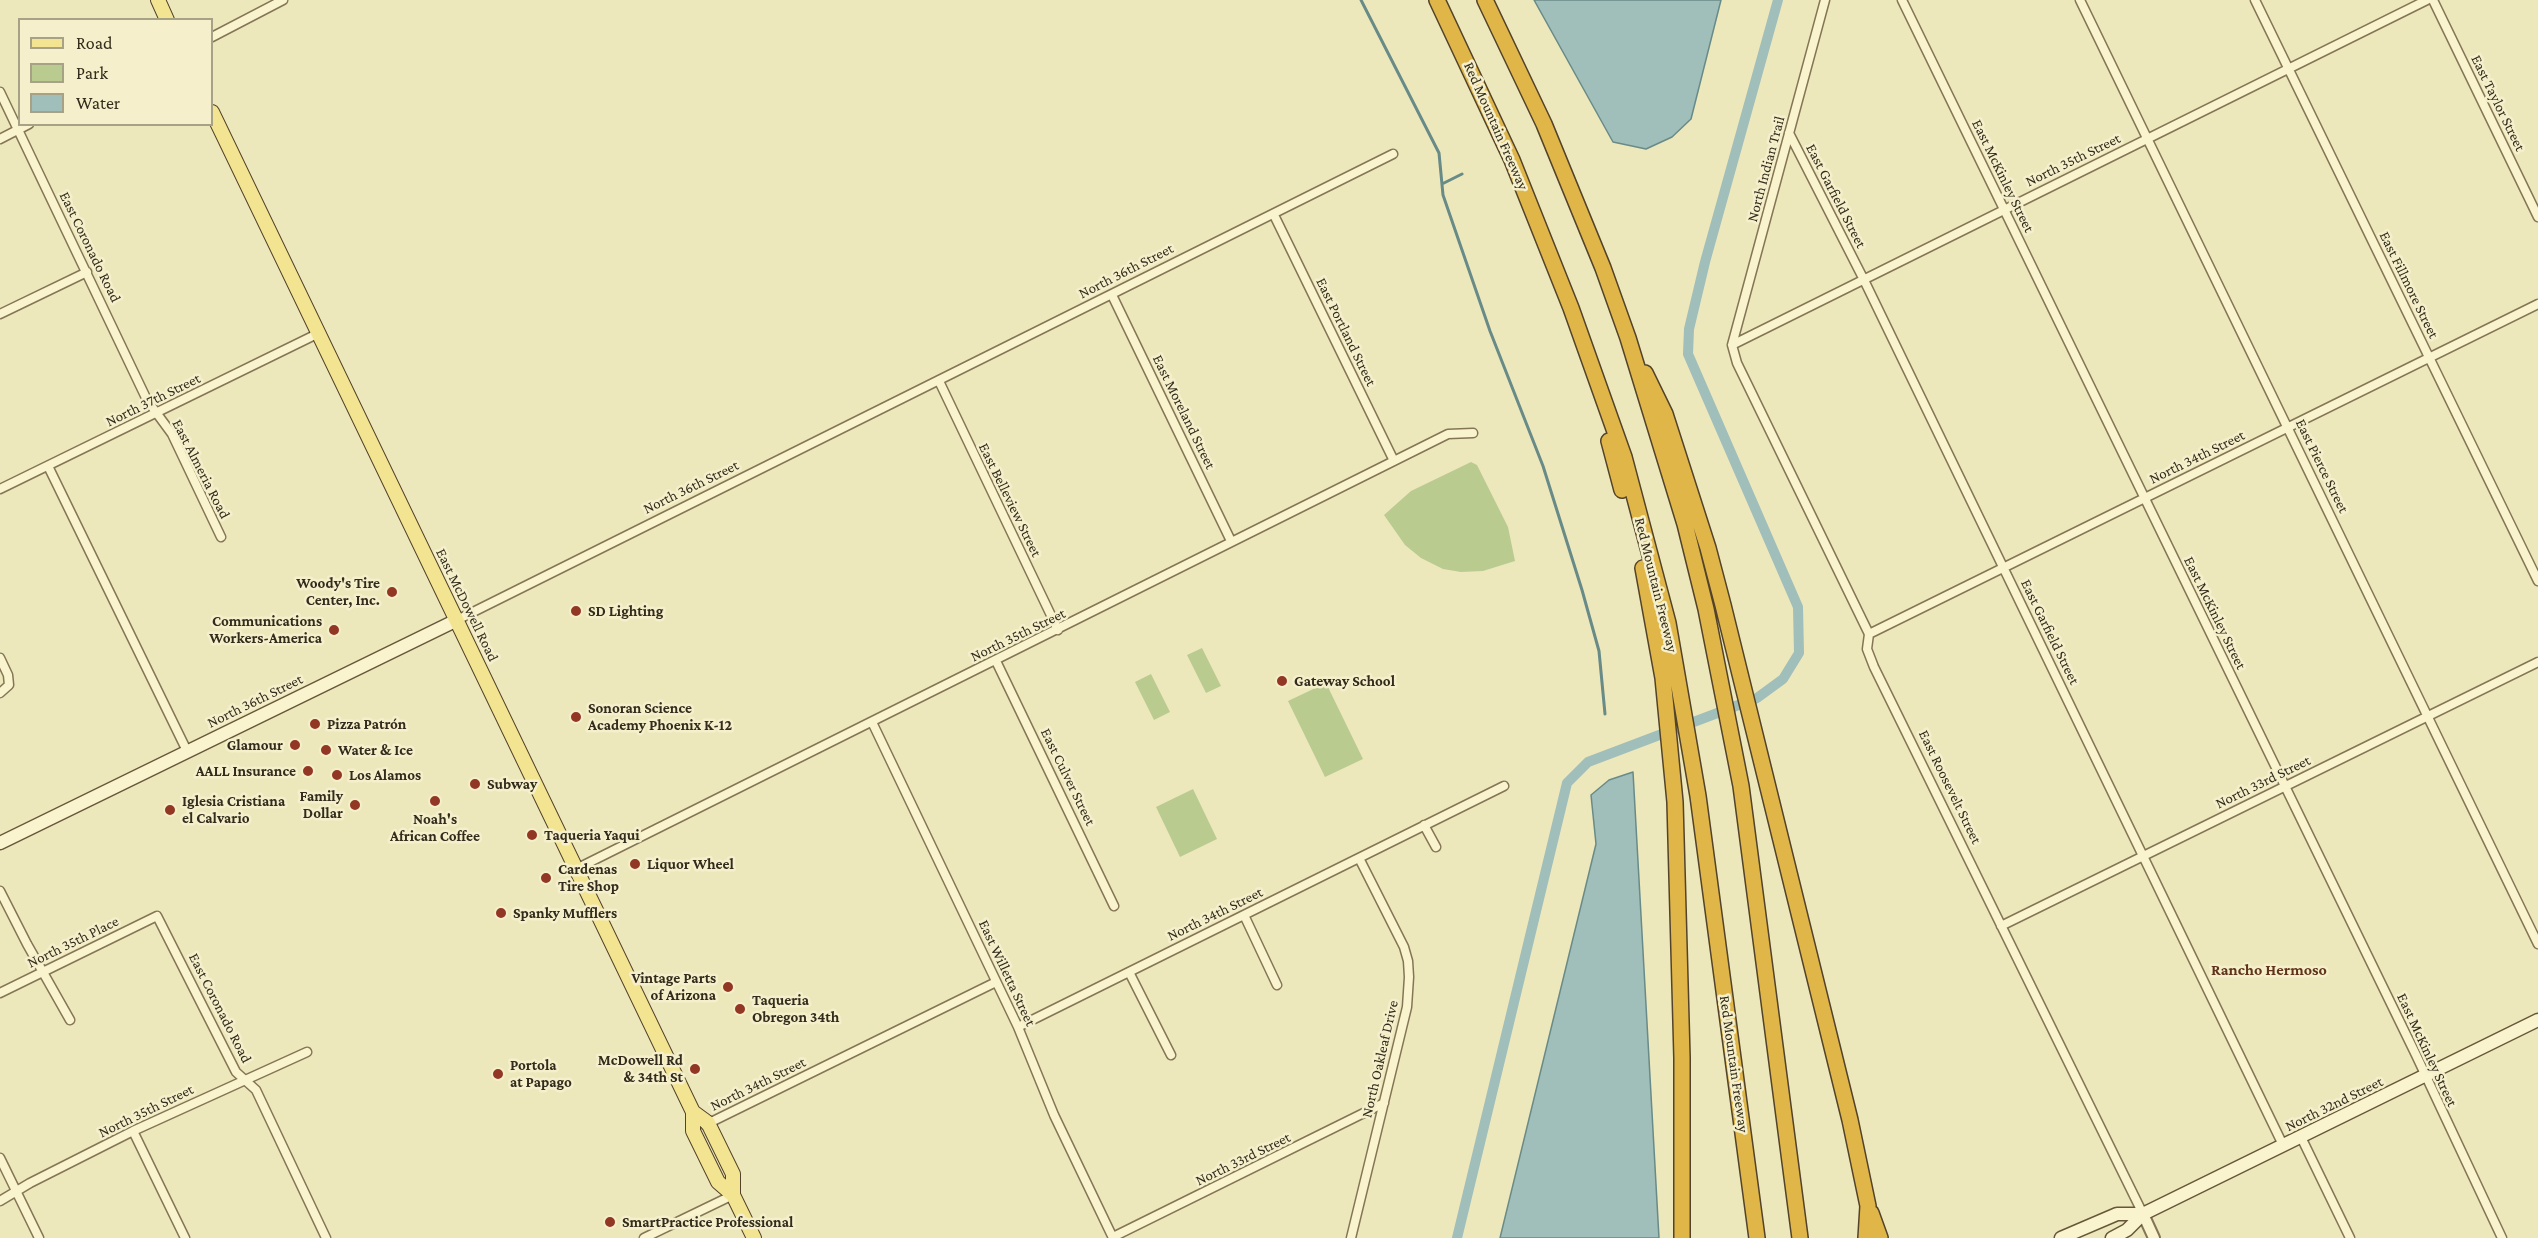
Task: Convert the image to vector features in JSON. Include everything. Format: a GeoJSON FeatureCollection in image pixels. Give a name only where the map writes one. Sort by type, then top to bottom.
{"type":"FeatureCollection","features":[{"type":"Feature","properties":{"kind":"highway","name":"Red Mountain Freeway"},"geometry":{"type":"LineString","coordinates":[[1437,0],[1479,86],[1528,197],[1598,385],[1613,459],[1647,582],[1698,796],[1757,1238]]}},
{"type":"Feature","properties":{"kind":"highway"},"geometry":{"type":"LineString","coordinates":[[1485,0],[1528,89],[1567,178],[1628,338],[1685,524],[1716,658],[1741,786],[1800,1238]]}},
{"type":"Feature","properties":{"kind":"highway"},"geometry":{"type":"LineString","coordinates":[[1628,338],[1665,414],[1708,548],[1850,1120],[1868,1206],[1880,1238]]}},
{"type":"Feature","properties":{"kind":"highway"},"geometry":{"type":"LineString","coordinates":[[1670,676],[1682,1036],[1682,1238]]}},
{"type":"Feature","properties":{"kind":"highway"},"geometry":{"type":"LineString","coordinates":[[1866,1238],[1868,1206]]}},
{"type":"Feature","properties":{"kind":"main road"},"geometry":{"type":"LineString","coordinates":[[158,0],[166,18]]}},
{"type":"Feature","properties":{"kind":"main road","name":"East McDowell Road"},"geometry":{"type":"LineString","coordinates":[[213,114],[693,1112],[693,1131],[718,1182],[733,1196],[754,1238]]}},
{"type":"Feature","properties":{"kind":"main road","name":"North 36th Street"},"geometry":{"type":"LineString","coordinates":[[0,843],[457,620]]}},
{"type":"Feature","properties":{"kind":"main road","name":"North 32nd Street"},"geometry":{"type":"LineString","coordinates":[[2112,1238],[2127,1230],[2143,1214],[2538,1020]]}},
{"type":"Feature","properties":{"kind":"main road","name":"East McDowell Road"},"geometry":{"type":"LineString","coordinates":[[693,1112],[708,1124],[732,1174],[733,1196]]}},
{"type":"Feature","properties":{"kind":"main road","name":"North 32nd Street"},"geometry":{"type":"LineString","coordinates":[[2061,1238],[2117,1214],[2143,1214]]}},
{"type":"Feature","properties":{"kind":"street"},"geometry":{"type":"LineString","coordinates":[[213,36],[283,0]]}},
{"type":"Feature","properties":{"kind":"street","name":"North Indian Trail"},"geometry":{"type":"LineString","coordinates":[[1732,345],[1825,0]]}},
{"type":"Feature","properties":{"kind":"street","name":"East McKinley Street"},"geometry":{"type":"LineString","coordinates":[[1902,0],[2502,1238]]}},
{"type":"Feature","properties":{"kind":"street","name":"East Pierce Street"},"geometry":{"type":"LineString","coordinates":[[2080,0],[2538,944]]}},
{"type":"Feature","properties":{"kind":"street","name":"East Fillmore Street"},"geometry":{"type":"LineString","coordinates":[[2255,0],[2538,581]]}},
{"type":"Feature","properties":{"kind":"street","name":"North 35th Street"},"geometry":{"type":"LineString","coordinates":[[1732,345],[2427,0]]}},
{"type":"Feature","properties":{"kind":"street","name":"East Taylor Street"},"geometry":{"type":"LineString","coordinates":[[2433,0],[2538,217]]}},
{"type":"Feature","properties":{"kind":"street","name":"East Coronado Road"},"geometry":{"type":"LineString","coordinates":[[0,92],[147,400],[157,413]]}},
{"type":"Feature","properties":{"kind":"street"},"geometry":{"type":"LineString","coordinates":[[0,139],[25,126]]}},
{"type":"Feature","properties":{"kind":"street","name":"East Garfield Street"},"geometry":{"type":"LineString","coordinates":[[1790,133],[2004,567],[2283,1145]]}},
{"type":"Feature","properties":{"kind":"street","name":"North 36th Street"},"geometry":{"type":"LineString","coordinates":[[457,620],[1393,154]]}},
{"type":"Feature","properties":{"kind":"street","name":"East Portland Street"},"geometry":{"type":"LineString","coordinates":[[1274,215],[1394,461]]}},
{"type":"Feature","properties":{"kind":"street"},"geometry":{"type":"LineString","coordinates":[[0,314],[87,272]]}},
{"type":"Feature","properties":{"kind":"street","name":"East Moreland Street"},"geometry":{"type":"LineString","coordinates":[[1112,295],[1231,541]]}},
{"type":"Feature","properties":{"kind":"street","name":"North 34th Street"},"geometry":{"type":"LineString","coordinates":[[1869,634],[2538,303]]}},
{"type":"Feature","properties":{"kind":"street","name":"North 37th Street"},"geometry":{"type":"LineString","coordinates":[[0,489],[317,334]]}},
{"type":"Feature","properties":{"kind":"street","name":"East Roosevelt Street"},"geometry":{"type":"LineString","coordinates":[[1732,345],[1737,363],[1869,634],[1867,649],[1874,666],[2154,1238]]}},
{"type":"Feature","properties":{"kind":"street","name":"East Belleview Street"},"geometry":{"type":"LineString","coordinates":[[939,381],[1058,630]]}},
{"type":"Feature","properties":{"kind":"street","name":"East Almeria Road"},"geometry":{"type":"LineString","coordinates":[[157,413],[172,434],[221,537]]}},
{"type":"Feature","properties":{"kind":"street","name":"North 35th Street"},"geometry":{"type":"LineString","coordinates":[[576,868],[996,661],[1448,434],[1473,433]]}},
{"type":"Feature","properties":{"kind":"street"},"geometry":{"type":"LineString","coordinates":[[48,466],[187,752]]}},
{"type":"Feature","properties":{"kind":"street"},"geometry":{"type":"LineString","coordinates":[[0,658],[8,675],[9,685],[0,693]]}},
{"type":"Feature","properties":{"kind":"street","name":"East Culver Street"},"geometry":{"type":"LineString","coordinates":[[996,661],[1114,906]]}},
{"type":"Feature","properties":{"kind":"street","name":"North 33rd Street"},"geometry":{"type":"LineString","coordinates":[[2001,926],[2538,662]]}},
{"type":"Feature","properties":{"kind":"street","name":"East Willetta Street"},"geometry":{"type":"LineString","coordinates":[[872,722],[1018,1028],[1054,1115],[1113,1237]]}},
{"type":"Feature","properties":{"kind":"street","name":"North 34th Street"},"geometry":{"type":"LineString","coordinates":[[1018,1028],[1504,786]]}},
{"type":"Feature","properties":{"kind":"street"},"geometry":{"type":"LineString","coordinates":[[1424,825],[1436,847]]}},
{"type":"Feature","properties":{"kind":"street","name":"North Oakleaf Drive"},"geometry":{"type":"LineString","coordinates":[[1351,1238],[1407,1007],[1408,961],[1393,925],[1359,858]]}},
{"type":"Feature","properties":{"kind":"street"},"geometry":{"type":"LineString","coordinates":[[0,891],[70,1020]]}},
{"type":"Feature","properties":{"kind":"street"},"geometry":{"type":"LineString","coordinates":[[1244,915],[1278,984]]}},
{"type":"Feature","properties":{"kind":"street","name":"East Coronado Road"},"geometry":{"type":"LineString","coordinates":[[157,916],[236,1072],[256,1090],[326,1238]]}},
{"type":"Feature","properties":{"kind":"street","name":"North 35th Place"},"geometry":{"type":"LineString","coordinates":[[0,993],[157,916]]}},
{"type":"Feature","properties":{"kind":"street"},"geometry":{"type":"LineString","coordinates":[[1129,972],[1171,1055]]}},
{"type":"Feature","properties":{"kind":"street","name":"North 34th Street"},"geometry":{"type":"LineString","coordinates":[[693,1131],[996,981]]}},
{"type":"Feature","properties":{"kind":"street","name":"North 35th Street"},"geometry":{"type":"LineString","coordinates":[[0,1201],[30,1183],[133,1131],[307,1052]]}},
{"type":"Feature","properties":{"kind":"street","name":"North 33rd Street"},"geometry":{"type":"LineString","coordinates":[[1113,1237],[1384,1103]]}},
{"type":"Feature","properties":{"kind":"street"},"geometry":{"type":"LineString","coordinates":[[133,1131],[185,1238]]}},
{"type":"Feature","properties":{"kind":"street"},"geometry":{"type":"LineString","coordinates":[[2301,1137],[2350,1238]]}},
{"type":"Feature","properties":{"kind":"street"},"geometry":{"type":"LineString","coordinates":[[0,1158],[39,1238]]}},
{"type":"Feature","properties":{"kind":"street"},"geometry":{"type":"LineString","coordinates":[[644,1238],[733,1196]]}},
{"type":"Feature","properties":{"kind":"green space"},"geometry":{"type":"Polygon","coordinates":[[[1471,462],[1477,465],[1508,527],[1515,561],[1483,571],[1461,572],[1443,569],[1421,558],[1405,545],[1384,515],[1411,491],[1471,462]]]}},
{"type":"Feature","properties":{"kind":"green space"},"geometry":{"type":"Polygon","coordinates":[[[1202,648],[1221,686],[1206,693],[1187,655],[1202,648]]]}},
{"type":"Feature","properties":{"kind":"green space"},"geometry":{"type":"Polygon","coordinates":[[[1151,674],[1170,712],[1154,720],[1135,682],[1151,674]]]}},
{"type":"Feature","properties":{"kind":"green space"},"geometry":{"type":"Polygon","coordinates":[[[1326,683],[1363,759],[1325,777],[1288,701],[1326,683]]]}},
{"type":"Feature","properties":{"kind":"green space"},"geometry":{"type":"Polygon","coordinates":[[[1193,789],[1217,839],[1180,857],[1156,807],[1193,789]]]}},
{"type":"Feature","properties":{"kind":"water"},"geometry":{"type":"Polygon","coordinates":[[[1534,0],[1721,0],[1691,119],[1672,137],[1646,149],[1613,142],[1534,0]]]}},
{"type":"Feature","properties":{"kind":"water"},"geometry":{"type":"Polygon","coordinates":[[[1633,772],[1659,1238],[1500,1238],[1596,844],[1591,795],[1609,780],[1633,772]]]}},
{"type":"Feature","properties":{"kind":"waterway"},"geometry":{"type":"LineString","coordinates":[[1361,0],[1439,153],[1443,195],[1490,331],[1543,466],[1582,590],[1599,651],[1605,714]]}},
{"type":"Feature","properties":{"kind":"waterway"},"geometry":{"type":"LineString","coordinates":[[1457,1238],[1567,783],[1588,762],[1757,698],[1783,679],[1799,653],[1798,607],[1688,354],[1689,329],[1705,262],[1778,0]]}},
{"type":"Feature","properties":{"kind":"waterway"},"geometry":{"type":"LineString","coordinates":[[1442,184],[1462,174]]}},
{"type":"Feature","properties":{"kind":"place","name":"Woody's Tire Center, Inc."},"geometry":{"type":"Point","coordinates":[392,592]}},
{"type":"Feature","properties":{"kind":"place","name":"SD Lighting"},"geometry":{"type":"Point","coordinates":[576,611]}},
{"type":"Feature","properties":{"kind":"place","name":"Communications Workers-America"},"geometry":{"type":"Point","coordinates":[334,630]}},
{"type":"Feature","properties":{"kind":"place","name":"Gateway School"},"geometry":{"type":"Point","coordinates":[1282,681]}},
{"type":"Feature","properties":{"kind":"place","name":"Sonoran Science Academy Phoenix K-12"},"geometry":{"type":"Point","coordinates":[576,717]}},
{"type":"Feature","properties":{"kind":"place","name":"Pizza Patrón"},"geometry":{"type":"Point","coordinates":[315,724]}},
{"type":"Feature","properties":{"kind":"place","name":"Glamour"},"geometry":{"type":"Point","coordinates":[295,745]}},
{"type":"Feature","properties":{"kind":"place","name":"Water & Ice"},"geometry":{"type":"Point","coordinates":[326,750]}},
{"type":"Feature","properties":{"kind":"place","name":"AALL Insurance"},"geometry":{"type":"Point","coordinates":[308,771]}},
{"type":"Feature","properties":{"kind":"place","name":"Los Alamos"},"geometry":{"type":"Point","coordinates":[337,775]}},
{"type":"Feature","properties":{"kind":"place","name":"Subway"},"geometry":{"type":"Point","coordinates":[475,784]}},
{"type":"Feature","properties":{"kind":"place","name":"Noah's African Coffee"},"geometry":{"type":"Point","coordinates":[435,801]}},
{"type":"Feature","properties":{"kind":"place","name":"Family Dollar"},"geometry":{"type":"Point","coordinates":[355,805]}},
{"type":"Feature","properties":{"kind":"place","name":"Iglesia Cristiana el Calvario"},"geometry":{"type":"Point","coordinates":[170,810]}},
{"type":"Feature","properties":{"kind":"place","name":"Taqueria Yaqui"},"geometry":{"type":"Point","coordinates":[532,835]}},
{"type":"Feature","properties":{"kind":"place","name":"Liquor Wheel"},"geometry":{"type":"Point","coordinates":[635,864]}},
{"type":"Feature","properties":{"kind":"place","name":"Cardenas Tire Shop"},"geometry":{"type":"Point","coordinates":[546,878]}},
{"type":"Feature","properties":{"kind":"place","name":"Spanky Mufflers"},"geometry":{"type":"Point","coordinates":[501,913]}},
{"type":"Feature","properties":{"kind":"place","name":"Vintage Parts of Arizona"},"geometry":{"type":"Point","coordinates":[728,987]}},
{"type":"Feature","properties":{"kind":"place","name":"Taqueria Obregon 34th"},"geometry":{"type":"Point","coordinates":[740,1009]}},
{"type":"Feature","properties":{"kind":"place","name":"McDowell Rd & 34th St"},"geometry":{"type":"Point","coordinates":[695,1069]}},
{"type":"Feature","properties":{"kind":"place","name":"Portola at Papago"},"geometry":{"type":"Point","coordinates":[498,1074]}},
{"type":"Feature","properties":{"kind":"place","name":"SmartPractice Professional"},"geometry":{"type":"Point","coordinates":[610,1222]}},
{"type":"Feature","properties":{"kind":"district","name":"Rancho Hermoso"},"geometry":{"type":"Point","coordinates":[2269,970]}}]}
